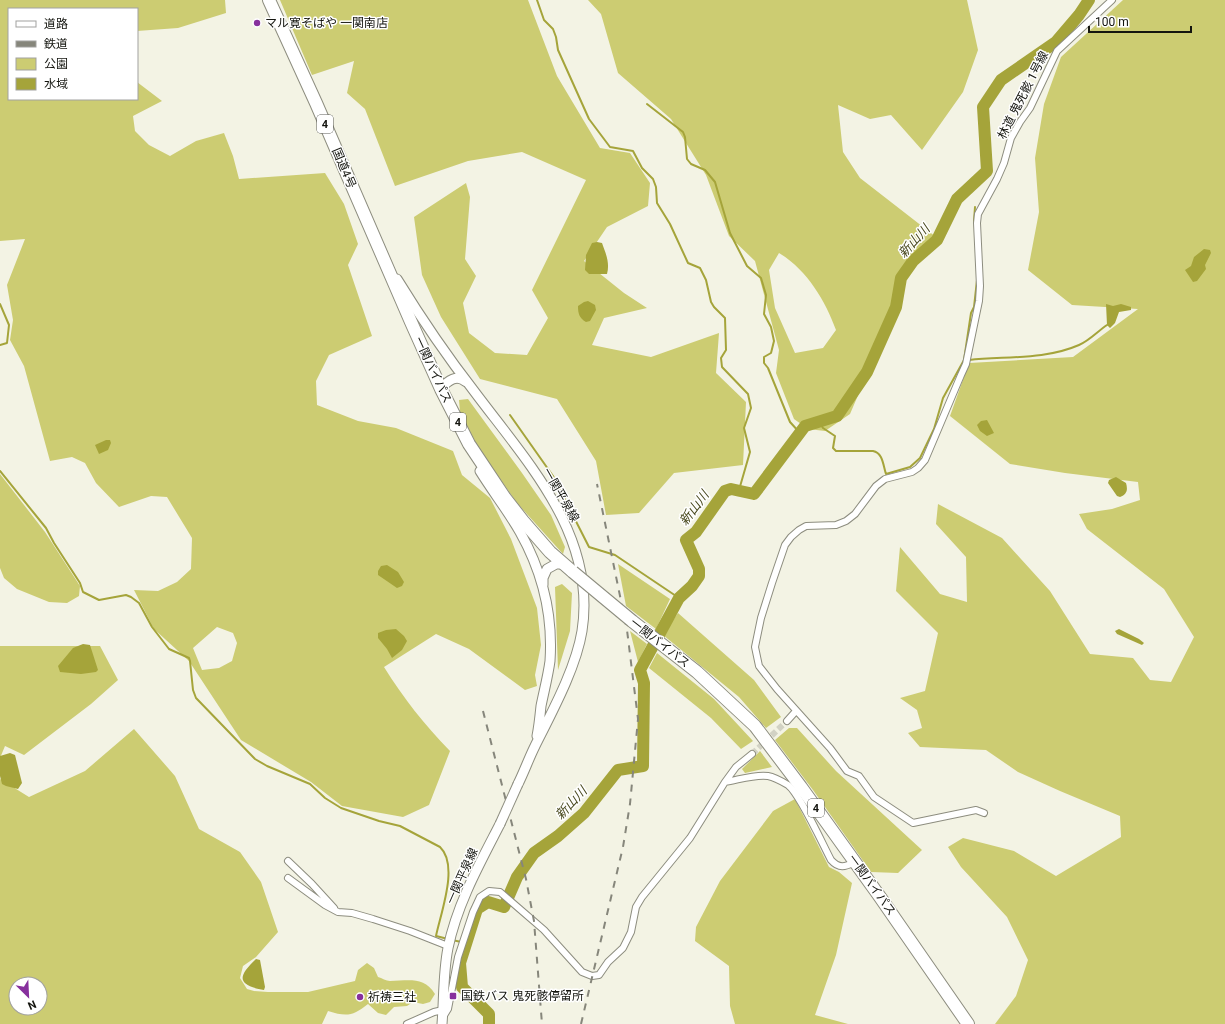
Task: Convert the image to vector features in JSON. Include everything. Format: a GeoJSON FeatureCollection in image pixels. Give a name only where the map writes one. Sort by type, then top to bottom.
{"type":"FeatureCollection","features":[{"type":"Feature","properties":{"kind":"highway","name":"国道4号"},"geometry":{"type":"LineString","coordinates":[[269,0],[316,103],[379,249]]}},
{"type":"Feature","properties":{"kind":"highway","name":"一関バイパス"},"geometry":{"type":"LineString","coordinates":[[379,249],[442,389],[469,444],[505,498],[550,552],[563,564],[632,621],[698,672],[754,726],[801,787],[855,862],[968,1024]]}},
{"type":"Feature","properties":{"kind":"main road","name":"一関平泉線"},"geometry":{"type":"LineString","coordinates":[[379,249],[420,316],[546,488],[570,532],[578,558],[583,592],[582,633],[578,649],[563,688],[534,747],[500,824],[472,880],[456,921],[448,946],[446,959],[443,1017]]}},
{"type":"Feature","properties":{"kind":"main road"},"geometry":{"type":"LineString","coordinates":[[442,389],[445,384],[454,378],[462,379],[469,384]]}},
{"type":"Feature","properties":{"kind":"main road","name":"一関平泉線"},"geometry":{"type":"LineString","coordinates":[[469,444],[480,471],[521,534],[531,554],[544,590]]}},
{"type":"Feature","properties":{"kind":"main road","name":"一関平泉線"},"geometry":{"type":"LineString","coordinates":[[534,747],[541,717],[541,706],[550,661],[549,618],[543,578],[546,569],[556,564],[563,564]]}},
{"type":"Feature","properties":{"kind":"street","name":"林道 鬼死骸 1号線"},"geometry":{"type":"LineString","coordinates":[[984,813],[976,810],[913,823],[874,797],[859,776],[847,771],[830,748],[777,689],[759,666],[755,647],[761,618],[785,545],[791,537],[806,526],[836,525],[846,521],[856,514],[876,486],[885,479],[912,472],[925,460],[966,364],[979,301],[978,214],[997,179],[1008,151],[1011,138],[1030,108],[1057,51],[1112,0]]}},
{"type":"Feature","properties":{"kind":"street"},"geometry":{"type":"LineString","coordinates":[[787,721],[796,711]]}},
{"type":"Feature","properties":{"kind":"street"},"geometry":{"type":"LineString","coordinates":[[407,1024],[434,1012],[443,1017],[448,1009],[458,957],[473,912],[480,897],[489,891],[500,892],[544,930],[582,972],[592,976],[599,975],[608,962],[623,948],[631,932],[636,907],[642,897],[690,838],[736,767],[752,754]]}},
{"type":"Feature","properties":{"kind":"street"},"geometry":{"type":"LineString","coordinates":[[725,782],[770,776],[788,785],[794,791],[802,804],[835,865],[840,867],[855,862]]}},
{"type":"Feature","properties":{"kind":"street"},"geometry":{"type":"LineString","coordinates":[[288,861],[338,912]]}},
{"type":"Feature","properties":{"kind":"street"},"geometry":{"type":"LineString","coordinates":[[288,878],[325,905],[338,912],[373,919],[410,931],[448,946]]}},
{"type":"Feature","properties":{"kind":"green space"},"geometry":{"type":"Polygon","coordinates":[[[0,0],[225,0],[226,13],[178,28],[138,31],[138,8],[8,8],[8,100],[138,100],[138,83],[162,101],[133,116],[135,131],[149,145],[170,156],[196,141],[224,133],[233,156],[239,179],[325,173],[344,204],[358,244],[348,265],[372,336],[329,355],[316,381],[317,405],[358,421],[396,428],[453,451],[462,475],[490,498],[511,539],[537,608],[541,645],[535,675],[537,686],[525,690],[469,649],[436,634],[384,667],[415,711],[450,751],[429,805],[403,817],[342,806],[311,782],[241,740],[189,661],[154,629],[134,590],[158,591],[177,582],[191,569],[192,538],[167,497],[151,496],[119,507],[96,483],[85,463],[72,457],[50,461],[24,366],[10,340],[13,320],[7,285],[25,239],[0,241],[0,0]],[[217,627],[193,648],[202,670],[219,668],[232,661],[237,643],[233,633],[217,627]]]}},
{"type":"Feature","properties":{"kind":"green space"},"geometry":{"type":"Polygon","coordinates":[[[280,0],[528,0],[557,76],[600,148],[630,153],[650,183],[648,206],[607,227],[584,261],[624,293],[647,308],[604,318],[592,345],[651,357],[719,333],[716,373],[746,402],[743,465],[674,473],[639,513],[606,515],[596,461],[557,399],[480,379],[441,317],[422,275],[414,217],[466,183],[470,197],[465,259],[476,276],[463,303],[469,333],[495,353],[527,355],[548,318],[532,290],[586,180],[522,152],[468,161],[395,186],[365,109],[347,93],[354,61],[312,75],[280,0]]]}},
{"type":"Feature","properties":{"kind":"green space"},"geometry":{"type":"Polygon","coordinates":[[[588,0],[967,0],[978,50],[963,92],[922,150],[891,115],[870,119],[838,105],[843,152],[860,178],[936,237],[903,268],[898,307],[865,369],[859,393],[850,414],[825,431],[808,429],[794,419],[776,373],[779,350],[755,261],[729,236],[706,175],[671,119],[618,73],[601,14],[588,0]],[[779,253],[769,270],[775,308],[795,353],[823,348],[836,330],[832,319],[814,287],[789,260],[779,253]]]}},
{"type":"Feature","properties":{"kind":"green space"},"geometry":{"type":"Polygon","coordinates":[[[1123,0],[1225,0],[1225,1024],[995,1024],[1016,996],[1028,960],[1007,917],[961,867],[948,847],[963,838],[1014,851],[1056,876],[1121,837],[1120,816],[1018,772],[986,750],[920,747],[908,733],[922,728],[917,710],[900,698],[925,691],[938,633],[896,591],[900,547],[940,594],[967,602],[966,557],[936,524],[938,504],[1002,538],[1050,591],[1090,654],[1133,658],[1150,680],[1171,682],[1194,637],[1164,589],[1087,529],[1079,514],[1112,509],[1140,500],[1138,482],[1065,473],[1010,464],[950,416],[969,363],[1073,357],[1138,309],[1072,305],[1028,270],[1039,212],[1035,158],[1044,104],[1061,57],[1123,0]]]}},
{"type":"Feature","properties":{"kind":"green space"},"geometry":{"type":"Polygon","coordinates":[[[468,399],[551,515],[565,547],[563,554],[517,503],[479,449],[460,412],[459,400],[468,399]]]}},
{"type":"Feature","properties":{"kind":"green space"},"geometry":{"type":"Polygon","coordinates":[[[0,474],[45,532],[80,586],[79,596],[67,603],[49,602],[17,589],[4,578],[0,568],[0,474]]]}},
{"type":"Feature","properties":{"kind":"green space"},"geometry":{"type":"Polygon","coordinates":[[[618,564],[670,599],[656,629],[626,606],[618,564]]]}},
{"type":"Feature","properties":{"kind":"green space"},"geometry":{"type":"Polygon","coordinates":[[[562,584],[572,593],[570,631],[558,670],[555,587],[562,584]]]}},
{"type":"Feature","properties":{"kind":"green space"},"geometry":{"type":"Polygon","coordinates":[[[678,613],[754,680],[781,717],[766,728],[739,697],[663,635],[678,613]]]}},
{"type":"Feature","properties":{"kind":"green space"},"geometry":{"type":"Polygon","coordinates":[[[630,631],[647,644],[638,662],[630,631]]]}},
{"type":"Feature","properties":{"kind":"green space"},"geometry":{"type":"Polygon","coordinates":[[[0,646],[100,646],[118,680],[91,704],[24,755],[5,746],[0,758],[0,646]]]}},
{"type":"Feature","properties":{"kind":"green space"},"geometry":{"type":"Polygon","coordinates":[[[657,653],[714,699],[753,741],[741,749],[711,718],[649,668],[657,653]]]}},
{"type":"Feature","properties":{"kind":"green space"},"geometry":{"type":"Polygon","coordinates":[[[789,728],[797,728],[836,771],[922,850],[898,873],[871,872],[813,790],[775,740],[789,728]]]}},
{"type":"Feature","properties":{"kind":"green space"},"geometry":{"type":"Polygon","coordinates":[[[134,729],[175,776],[199,829],[240,852],[261,882],[278,932],[256,957],[243,966],[240,978],[247,989],[268,992],[308,992],[355,981],[358,970],[367,963],[374,968],[378,977],[390,981],[409,980],[421,982],[431,988],[435,994],[430,1002],[423,1004],[413,1002],[407,1006],[394,1007],[386,1015],[378,1013],[368,1004],[354,1013],[345,1015],[328,1011],[322,1024],[0,1024],[0,779],[29,797],[85,771],[134,729]]]}},
{"type":"Feature","properties":{"kind":"green space"},"geometry":{"type":"Polygon","coordinates":[[[760,751],[772,767],[745,773],[742,769],[760,751]]]}},
{"type":"Feature","properties":{"kind":"green space"},"geometry":{"type":"Polygon","coordinates":[[[795,799],[829,867],[839,872],[852,883],[836,955],[815,1015],[848,1024],[735,1024],[730,1006],[729,966],[695,941],[696,927],[720,881],[773,811],[795,799]]]}},
{"type":"Feature","properties":{"kind":"water"},"geometry":{"type":"Polygon","coordinates":[[[592,243],[602,243],[606,255],[608,262],[607,274],[589,274],[585,270],[586,255],[592,243]]]}},
{"type":"Feature","properties":{"kind":"water"},"geometry":{"type":"Polygon","coordinates":[[[1204,249],[1210,250],[1211,253],[1205,265],[1206,269],[1197,281],[1193,282],[1185,270],[1191,266],[1194,257],[1204,249]]]}},
{"type":"Feature","properties":{"kind":"water"},"geometry":{"type":"Polygon","coordinates":[[[588,301],[595,305],[596,310],[590,321],[586,322],[579,315],[578,306],[588,301]]]}},
{"type":"Feature","properties":{"kind":"water"},"geometry":{"type":"Polygon","coordinates":[[[1106,304],[1113,306],[1121,304],[1131,307],[1131,310],[1119,312],[1115,323],[1110,328],[1107,325],[1106,304]]]}},
{"type":"Feature","properties":{"kind":"water"},"geometry":{"type":"Polygon","coordinates":[[[987,420],[994,433],[987,436],[980,431],[977,425],[981,421],[987,420]]]}},
{"type":"Feature","properties":{"kind":"water"},"geometry":{"type":"Polygon","coordinates":[[[106,440],[110,440],[111,443],[108,450],[99,454],[95,445],[106,440]]]}},
{"type":"Feature","properties":{"kind":"water"},"geometry":{"type":"Polygon","coordinates":[[[1116,477],[1127,485],[1126,493],[1120,497],[1117,496],[1108,483],[1109,480],[1116,477]]]}},
{"type":"Feature","properties":{"kind":"water"},"geometry":{"type":"Polygon","coordinates":[[[387,565],[398,572],[404,582],[402,586],[397,588],[378,575],[378,571],[381,566],[387,565]]]}},
{"type":"Feature","properties":{"kind":"water"},"geometry":{"type":"Polygon","coordinates":[[[396,629],[407,641],[402,650],[392,658],[378,638],[378,633],[396,629]]]}},
{"type":"Feature","properties":{"kind":"water"},"geometry":{"type":"Polygon","coordinates":[[[1119,629],[1144,643],[1142,645],[1117,634],[1115,631],[1119,629]]]}},
{"type":"Feature","properties":{"kind":"water"},"geometry":{"type":"Polygon","coordinates":[[[83,644],[90,645],[98,670],[96,672],[81,674],[60,672],[58,666],[73,648],[83,644]]]}},
{"type":"Feature","properties":{"kind":"water"},"geometry":{"type":"Polygon","coordinates":[[[10,753],[15,755],[22,783],[18,789],[2,784],[0,776],[0,756],[10,753]]]}},
{"type":"Feature","properties":{"kind":"water"},"geometry":{"type":"Polygon","coordinates":[[[256,959],[260,960],[265,987],[264,990],[249,986],[243,979],[245,971],[256,959]]]}},
{"type":"Feature","properties":{"kind":"waterway"},"geometry":{"type":"LineString","coordinates":[[537,0],[544,20],[553,29],[558,50],[589,119],[610,147],[633,151],[642,168],[653,179],[656,187],[657,203],[670,224],[688,263],[700,268],[706,280],[711,302],[725,318],[726,350],[721,358],[722,367],[748,394],[751,408],[744,428],[750,452],[739,490]]}},
{"type":"Feature","properties":{"kind":"waterway","name":"新山川"},"geometry":{"type":"LineString","coordinates":[[489,1024],[489,1014],[462,987],[460,963],[477,909],[488,902],[504,907],[517,877],[534,853],[558,836],[584,813],[618,770],[643,766],[644,683],[640,670],[679,598],[692,586],[699,576],[699,569],[686,540],[696,532],[725,491],[731,489],[754,494],[805,426],[837,416],[867,372],[896,307],[901,278],[913,261],[937,240],[957,199],[987,171],[983,107],[1001,80],[1056,42],[1079,15],[1089,0]]}},
{"type":"Feature","properties":{"kind":"waterway"},"geometry":{"type":"LineString","coordinates":[[647,104],[683,132],[685,137],[687,159],[691,164],[705,170],[715,182],[730,233],[747,266],[761,278],[766,295],[764,314],[771,327],[774,341],[771,353],[764,357],[764,363],[768,368],[790,422],[800,433]]}},
{"type":"Feature","properties":{"kind":"waterway"},"geometry":{"type":"LineString","coordinates":[[974,221],[975,207]]}},
{"type":"Feature","properties":{"kind":"waterway"},"geometry":{"type":"LineString","coordinates":[[819,422],[823,428],[835,436],[833,448],[836,451],[876,452],[881,457],[886,474],[910,467],[920,458],[934,429],[943,398],[964,360],[971,313],[974,307],[977,280]]}},
{"type":"Feature","properties":{"kind":"waterway"},"geometry":{"type":"LineString","coordinates":[[0,304],[9,325],[7,343],[0,345]]}},
{"type":"Feature","properties":{"kind":"waterway"},"geometry":{"type":"LineString","coordinates":[[969,360],[1025,357],[1066,350],[1083,343],[1107,325]]}},
{"type":"Feature","properties":{"kind":"waterway"},"geometry":{"type":"LineString","coordinates":[[510,415],[553,476],[589,547],[615,555],[679,598]]}},
{"type":"Feature","properties":{"kind":"waterway"},"geometry":{"type":"LineString","coordinates":[[0,471],[46,528],[80,583],[83,592],[99,600],[126,595],[139,603],[152,627],[169,649],[189,658],[193,690],[196,698],[255,759],[267,766],[310,784],[325,798],[341,808],[379,821],[400,826],[440,847],[445,855],[448,865],[448,877],[447,889],[436,936],[448,939]]}},
{"type":"Feature","properties":{"kind":"waterway"},"geometry":{"type":"LineString","coordinates":[[452,940],[466,943]]}},
{"type":"Feature","properties":{"kind":"tunnel"},"geometry":{"type":"LineString","coordinates":[[752,754],[787,721]]}},
{"type":"Feature","properties":{"kind":"railway"},"geometry":{"type":"LineString","coordinates":[[581,1024],[623,847],[630,804],[638,719],[627,630],[597,484]]}},
{"type":"Feature","properties":{"kind":"railway"},"geometry":{"type":"LineString","coordinates":[[483,711],[526,879],[534,921],[542,1024]]}},
{"type":"Feature","properties":{"kind":"place","name":"マル寛そばや 一関南店"},"geometry":{"type":"Point","coordinates":[257,23]}},
{"type":"Feature","properties":{"kind":"place","name":"国鉄バス 鬼死骸停留所"},"geometry":{"type":"Point","coordinates":[453,996]}},
{"type":"Feature","properties":{"kind":"place","name":"祈祷三社"},"geometry":{"type":"Point","coordinates":[360,997]}}]}
